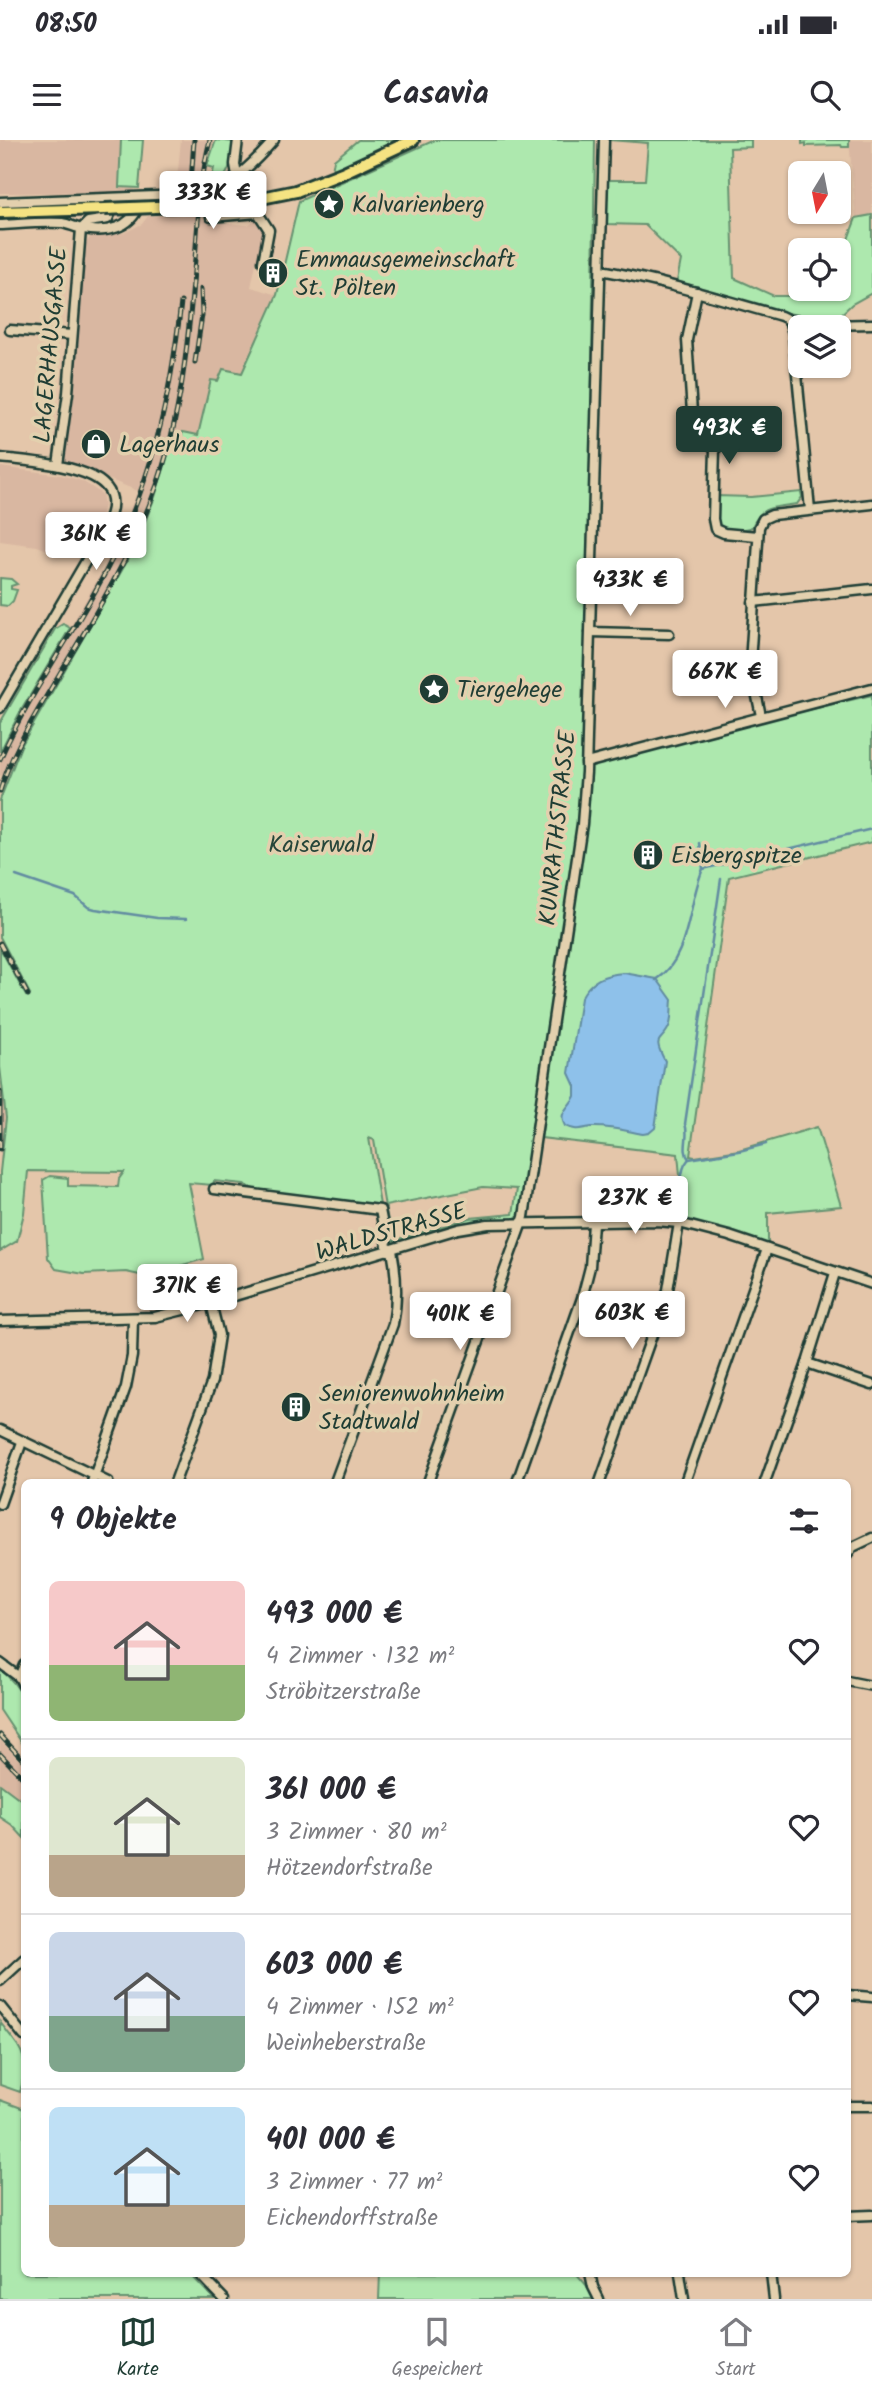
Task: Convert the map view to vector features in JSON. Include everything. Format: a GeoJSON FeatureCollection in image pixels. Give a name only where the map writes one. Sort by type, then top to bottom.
{"type":"FeatureCollection","features":[{"type":"Feature","properties":{"kind":"main road"},"geometry":{"type":"LineString","coordinates":[[0,212],[232,204],[296,191],[413,140]]}},
{"type":"Feature","properties":{"kind":"street"},"geometry":{"type":"LineString","coordinates":[[237,176],[235,164],[238,140]]}},
{"type":"Feature","properties":{"kind":"street"},"geometry":{"type":"LineString","coordinates":[[0,202],[209,194],[253,164],[275,140]]}},
{"type":"Feature","properties":{"kind":"street","name":"KUNRATHSTRASSE"},"geometry":{"type":"LineString","coordinates":[[429,1479],[523,1223],[582,824],[604,140]]}},
{"type":"Feature","properties":{"kind":"street"},"geometry":{"type":"LineString","coordinates":[[209,194],[211,216],[258,213],[269,230],[263,262]]}},
{"type":"Feature","properties":{"kind":"street"},"geometry":{"type":"LineString","coordinates":[[0,225],[65,223],[80,229],[117,228],[134,218],[143,197]]}},
{"type":"Feature","properties":{"kind":"street"},"geometry":{"type":"LineString","coordinates":[[80,229],[88,222],[108,219],[116,199]]}},
{"type":"Feature","properties":{"kind":"street","name":"LAGERHAUSGASSE"},"geometry":{"type":"LineString","coordinates":[[58,465],[68,393],[80,229]]}},
{"type":"Feature","properties":{"kind":"street"},"geometry":{"type":"LineString","coordinates":[[601,270],[648,279],[788,320]]}},
{"type":"Feature","properties":{"kind":"street"},"geometry":{"type":"LineString","coordinates":[[697,292],[688,331],[693,427],[715,449],[715,529],[724,533],[757,536]]}},
{"type":"Feature","properties":{"kind":"street"},"geometry":{"type":"LineString","coordinates":[[851,324],[872,324]]}},
{"type":"Feature","properties":{"kind":"street"},"geometry":{"type":"LineString","coordinates":[[10,330],[72,335]]}},
{"type":"Feature","properties":{"kind":"street"},"geometry":{"type":"LineString","coordinates":[[797,378],[810,510]]}},
{"type":"Feature","properties":{"kind":"street"},"geometry":{"type":"LineString","coordinates":[[0,458],[58,465],[90,476],[107,487],[112,497],[111,511],[100,537],[0,708]]}},
{"type":"Feature","properties":{"kind":"street"},"geometry":{"type":"LineString","coordinates":[[761,716],[750,663],[757,536],[763,519],[772,515],[872,504]]}},
{"type":"Feature","properties":{"kind":"street"},"geometry":{"type":"LineString","coordinates":[[753,602],[872,589]]}},
{"type":"Feature","properties":{"kind":"street"},"geometry":{"type":"LineString","coordinates":[[590,632],[669,634]]}},
{"type":"Feature","properties":{"kind":"street"},"geometry":{"type":"LineString","coordinates":[[586,763],[872,688]]}},
{"type":"Feature","properties":{"kind":"street"},"geometry":{"type":"LineString","coordinates":[[214,1189],[380,1209],[397,1278],[397,1301],[393,1324],[336,1479]]}},
{"type":"Feature","properties":{"kind":"street","name":"WALDSTRASSE"},"geometry":{"type":"LineString","coordinates":[[0,1321],[155,1317],[472,1226],[523,1223],[679,1223],[729,1236],[872,1284]]}},
{"type":"Feature","properties":{"kind":"street"},"geometry":{"type":"LineString","coordinates":[[518,1479],[587,1282],[593,1223]]}},
{"type":"Feature","properties":{"kind":"street"},"geometry":{"type":"LineString","coordinates":[[601,1479],[668,1290],[679,1223]]}},
{"type":"Feature","properties":{"kind":"street"},"geometry":{"type":"LineString","coordinates":[[686,1479],[767,1249]]}},
{"type":"Feature","properties":{"kind":"street"},"geometry":{"type":"LineString","coordinates":[[766,1479],[835,1273]]}},
{"type":"Feature","properties":{"kind":"street"},"geometry":{"type":"LineString","coordinates":[[176,1479],[212,1381],[219,1335],[211,1303]]}},
{"type":"Feature","properties":{"kind":"street"},"geometry":{"type":"LineString","coordinates":[[0,1430],[93,1479],[126,1387],[132,1356],[133,1318]]}},
{"type":"Feature","properties":{"kind":"street"},"geometry":{"type":"LineString","coordinates":[[807,1363],[872,1385]]}},
{"type":"Feature","properties":{"kind":"street"},"geometry":{"type":"LineString","coordinates":[[0,1504],[22,1442]]}},
{"type":"Feature","properties":{"kind":"street"},"geometry":{"type":"LineString","coordinates":[[851,1550],[872,1538]]}},
{"type":"Feature","properties":{"kind":"street"},"geometry":{"type":"LineString","coordinates":[[0,1663],[21,1681]]}},
{"type":"Feature","properties":{"kind":"street"},"geometry":{"type":"LineString","coordinates":[[19,1677],[21,1672]]}},
{"type":"Feature","properties":{"kind":"street"},"geometry":{"type":"LineString","coordinates":[[851,1682],[872,1686]]}},
{"type":"Feature","properties":{"kind":"street"},"geometry":{"type":"LineString","coordinates":[[0,1981],[21,1962]]}},
{"type":"Feature","properties":{"kind":"street"},"geometry":{"type":"LineString","coordinates":[[851,1995],[872,1997]]}},
{"type":"Feature","properties":{"kind":"street"},"geometry":{"type":"LineString","coordinates":[[0,2006],[21,2031]]}},
{"type":"Feature","properties":{"kind":"street"},"geometry":{"type":"LineString","coordinates":[[851,2106],[872,2106]]}},
{"type":"Feature","properties":{"kind":"street"},"geometry":{"type":"LineString","coordinates":[[851,2216],[872,2215]]}},
{"type":"Feature","properties":{"kind":"street"},"geometry":{"type":"LineString","coordinates":[[203,2277],[224,2299]]}},
{"type":"Feature","properties":{"kind":"street"},"geometry":{"type":"LineString","coordinates":[[591,2277],[599,2299]]}},
{"type":"Feature","properties":{"kind":"street"},"geometry":{"type":"LineString","coordinates":[[681,2277],[684,2299]]}},
{"type":"Feature","properties":{"kind":"street"},"geometry":{"type":"LineString","coordinates":[[771,2277],[774,2299]]}},
{"type":"Feature","properties":{"kind":"shaded area"},"geometry":{"type":"Polygon","coordinates":[[[0,140],[143,140],[140,183],[132,192],[0,193],[0,140]]]}},
{"type":"Feature","properties":{"kind":"shaded area"},"geometry":{"type":"Polygon","coordinates":[[[181,140],[216,140],[203,189],[176,190],[181,140]]]}},
{"type":"Feature","properties":{"kind":"shaded area"},"geometry":{"type":"Polygon","coordinates":[[[849,140],[872,140],[872,215],[856,218],[849,140]]]}},
{"type":"Feature","properties":{"kind":"shaded area"},"geometry":{"type":"Polygon","coordinates":[[[202,215],[202,220],[248,225],[257,218],[266,232],[251,287],[277,295],[242,373],[218,381],[211,380],[198,436],[183,432],[181,438],[173,437],[155,497],[133,551],[21,746],[0,800],[0,783],[4,774],[0,776],[0,752],[101,573],[138,491],[66,462],[63,456],[84,246],[91,236],[124,233],[142,224],[148,216],[202,215]]]}},
{"type":"Feature","properties":{"kind":"shaded area"},"geometry":{"type":"Polygon","coordinates":[[[0,467],[61,475],[82,481],[102,494],[104,506],[86,552],[66,549],[62,555],[37,546],[0,541],[0,467]]]}},
{"type":"Feature","properties":{"kind":"shaded area"},"geometry":{"type":"Polygon","coordinates":[[[0,937],[30,994],[26,997],[0,948],[0,937]]]}},
{"type":"Feature","properties":{"kind":"shaded area"},"geometry":{"type":"Polygon","coordinates":[[[0,1067],[6,1118],[0,1172],[0,1067]]]}},
{"type":"Feature","properties":{"kind":"shaded area"},"geometry":{"type":"Polygon","coordinates":[[[0,1740],[21,1763],[21,1800],[0,1784],[0,1740]]]}},
{"type":"Feature","properties":{"kind":"green space"},"geometry":{"type":"Polygon","coordinates":[[[121,140],[143,140],[139,188],[119,187],[121,140]]]}},
{"type":"Feature","properties":{"kind":"green space"},"geometry":{"type":"Polygon","coordinates":[[[216,140],[234,142],[230,166],[218,183],[203,189],[205,176],[212,177],[214,168],[207,166],[216,140]]]}},
{"type":"Feature","properties":{"kind":"green space"},"geometry":{"type":"Polygon","coordinates":[[[358,140],[397,140],[332,171],[334,160],[358,140]]]}},
{"type":"Feature","properties":{"kind":"green space","name":"Kaiserwald"},"geometry":{"type":"Polygon","coordinates":[[[435,140],[595,140],[591,445],[582,768],[578,823],[521,1213],[513,1220],[472,1221],[391,1244],[374,1140],[369,1138],[380,1205],[257,1191],[244,1184],[214,1181],[213,1185],[189,1183],[204,1259],[144,1276],[126,1272],[84,1274],[56,1269],[48,1258],[43,1180],[50,1176],[68,1178],[68,1186],[118,1187],[124,1172],[28,1171],[24,1213],[17,1241],[0,1251],[0,1172],[6,1118],[0,1067],[0,948],[26,996],[30,994],[0,937],[0,800],[21,746],[133,551],[155,497],[173,437],[181,438],[183,432],[198,435],[211,380],[218,381],[223,369],[242,373],[277,295],[299,201],[435,140]],[[483,1187],[385,1206],[392,1241],[470,1218],[513,1214],[517,1189],[483,1187]]]}},
{"type":"Feature","properties":{"kind":"green space"},"geometry":{"type":"Polygon","coordinates":[[[609,140],[751,140],[751,147],[730,148],[734,278],[774,296],[788,296],[788,301],[851,301],[851,238],[848,238],[856,218],[872,215],[872,293],[852,304],[840,315],[800,315],[677,281],[681,260],[645,225],[606,224],[608,180],[645,180],[648,143],[609,140]]]}},
{"type":"Feature","properties":{"kind":"green space"},"geometry":{"type":"Polygon","coordinates":[[[802,140],[849,140],[849,147],[806,146],[806,143],[802,144],[802,140]]]}},
{"type":"Feature","properties":{"kind":"green space"},"geometry":{"type":"Polygon","coordinates":[[[801,492],[802,497],[797,504],[769,508],[760,514],[752,527],[734,529],[717,525],[717,496],[751,497],[801,492]]]}},
{"type":"Feature","properties":{"kind":"green space"},"geometry":{"type":"Polygon","coordinates":[[[0,578],[11,579],[17,584],[11,586],[11,589],[17,590],[8,606],[0,605],[0,578]]]}},
{"type":"Feature","properties":{"kind":"green space"},"geometry":{"type":"Polygon","coordinates":[[[63,624],[70,628],[19,714],[0,752],[0,723],[55,629],[63,624]]]}},
{"type":"Feature","properties":{"kind":"green space"},"geometry":{"type":"Polygon","coordinates":[[[872,695],[872,842],[729,877],[690,1156],[739,1150],[817,1127],[841,1206],[768,1213],[768,1246],[731,1232],[684,1220],[678,1154],[541,1138],[590,767],[872,695]]]}},
{"type":"Feature","properties":{"kind":"green space"},"geometry":{"type":"Polygon","coordinates":[[[0,1669],[21,1693],[21,1742],[0,1710],[0,1669]]]}},
{"type":"Feature","properties":{"kind":"green space"},"geometry":{"type":"Polygon","coordinates":[[[0,1784],[21,1800],[21,1835],[0,1817],[0,1784]]]}},
{"type":"Feature","properties":{"kind":"green space"},"geometry":{"type":"Polygon","coordinates":[[[0,2022],[21,2052],[21,2088],[20,2092],[0,2085],[0,2022]]]}},
{"type":"Feature","properties":{"kind":"green space"},"geometry":{"type":"Polygon","coordinates":[[[0,2100],[21,2108],[21,2277],[193,2277],[214,2299],[0,2299],[0,2100]]]}},
{"type":"Feature","properties":{"kind":"green space"},"geometry":{"type":"Polygon","coordinates":[[[380,2277],[579,2277],[598,2299],[379,2299],[380,2277]]]}},
{"type":"Feature","properties":{"kind":"water"},"geometry":{"type":"Polygon","coordinates":[[[624,973],[657,979],[672,1000],[670,1024],[658,1042],[665,1061],[655,1128],[643,1134],[604,1127],[569,1128],[565,1126],[562,1117],[575,1096],[575,1086],[569,1073],[581,998],[599,979],[624,973]]]}},
{"type":"Feature","properties":{"kind":"waterway"},"geometry":{"type":"LineString","coordinates":[[656,980],[667,971],[682,944],[703,869],[872,829]]}},
{"type":"Feature","properties":{"kind":"waterway"},"geometry":{"type":"LineString","coordinates":[[700,843],[703,869]]}},
{"type":"Feature","properties":{"kind":"waterway"},"geometry":{"type":"LineString","coordinates":[[16,876],[75,896],[88,907],[95,909],[157,918],[186,919]]}},
{"type":"Feature","properties":{"kind":"waterway"},"geometry":{"type":"LineString","coordinates":[[689,1159],[685,1124],[721,879]]}},
{"type":"Feature","properties":{"kind":"waterway"},"geometry":{"type":"LineString","coordinates":[[689,1159],[766,1144]]}},
{"type":"Feature","properties":{"kind":"waterway"},"geometry":{"type":"LineString","coordinates":[[686,1217],[682,1172],[688,1160]]}},
{"type":"Feature","properties":{"kind":"railway"},"geometry":{"type":"LineString","coordinates":[[190,198],[194,140]]}},
{"type":"Feature","properties":{"kind":"railway"},"geometry":{"type":"LineString","coordinates":[[0,791],[27,730],[126,558],[157,485],[172,433],[182,380],[201,189],[210,140]]}},
{"type":"Feature","properties":{"kind":"railway"},"geometry":{"type":"LineString","coordinates":[[195,362],[202,315],[201,289]]}},
{"type":"Feature","properties":{"kind":"railway"},"geometry":{"type":"LineString","coordinates":[[0,759],[24,711],[79,620],[121,541],[156,442],[171,373],[181,302]]}},
{"type":"Feature","properties":{"kind":"railway"},"geometry":{"type":"LineString","coordinates":[[0,943],[28,995]]}},
{"type":"Feature","properties":{"kind":"railway"},"geometry":{"type":"LineString","coordinates":[[0,1092],[0,1149]]}},
{"type":"Feature","properties":{"kind":"railway"},"geometry":{"type":"LineString","coordinates":[[0,1735],[21,1758]]}},
{"type":"Feature","properties":{"kind":"railway"},"geometry":{"type":"LineString","coordinates":[[0,1754],[21,1776]]}},
{"type":"Feature","properties":{"kind":"place","name":"Kalvarienberg"},"geometry":{"type":"Point","coordinates":[329,204]}},
{"type":"Feature","properties":{"kind":"place","name":"Emmausgemeinschaft St. Pölten"},"geometry":{"type":"Point","coordinates":[273,273]}},
{"type":"Feature","properties":{"kind":"place","name":"Lagerhaus"},"geometry":{"type":"Point","coordinates":[96,444]}},
{"type":"Feature","properties":{"kind":"place","name":"Tiergehege"},"geometry":{"type":"Point","coordinates":[434,689]}},
{"type":"Feature","properties":{"kind":"place","name":"Eisbergspitze"},"geometry":{"type":"Point","coordinates":[648,855]}},
{"type":"Feature","properties":{"kind":"place","name":"Seniorenwohnheim Stadtwald"},"geometry":{"type":"Point","coordinates":[296,1407]}}]}
